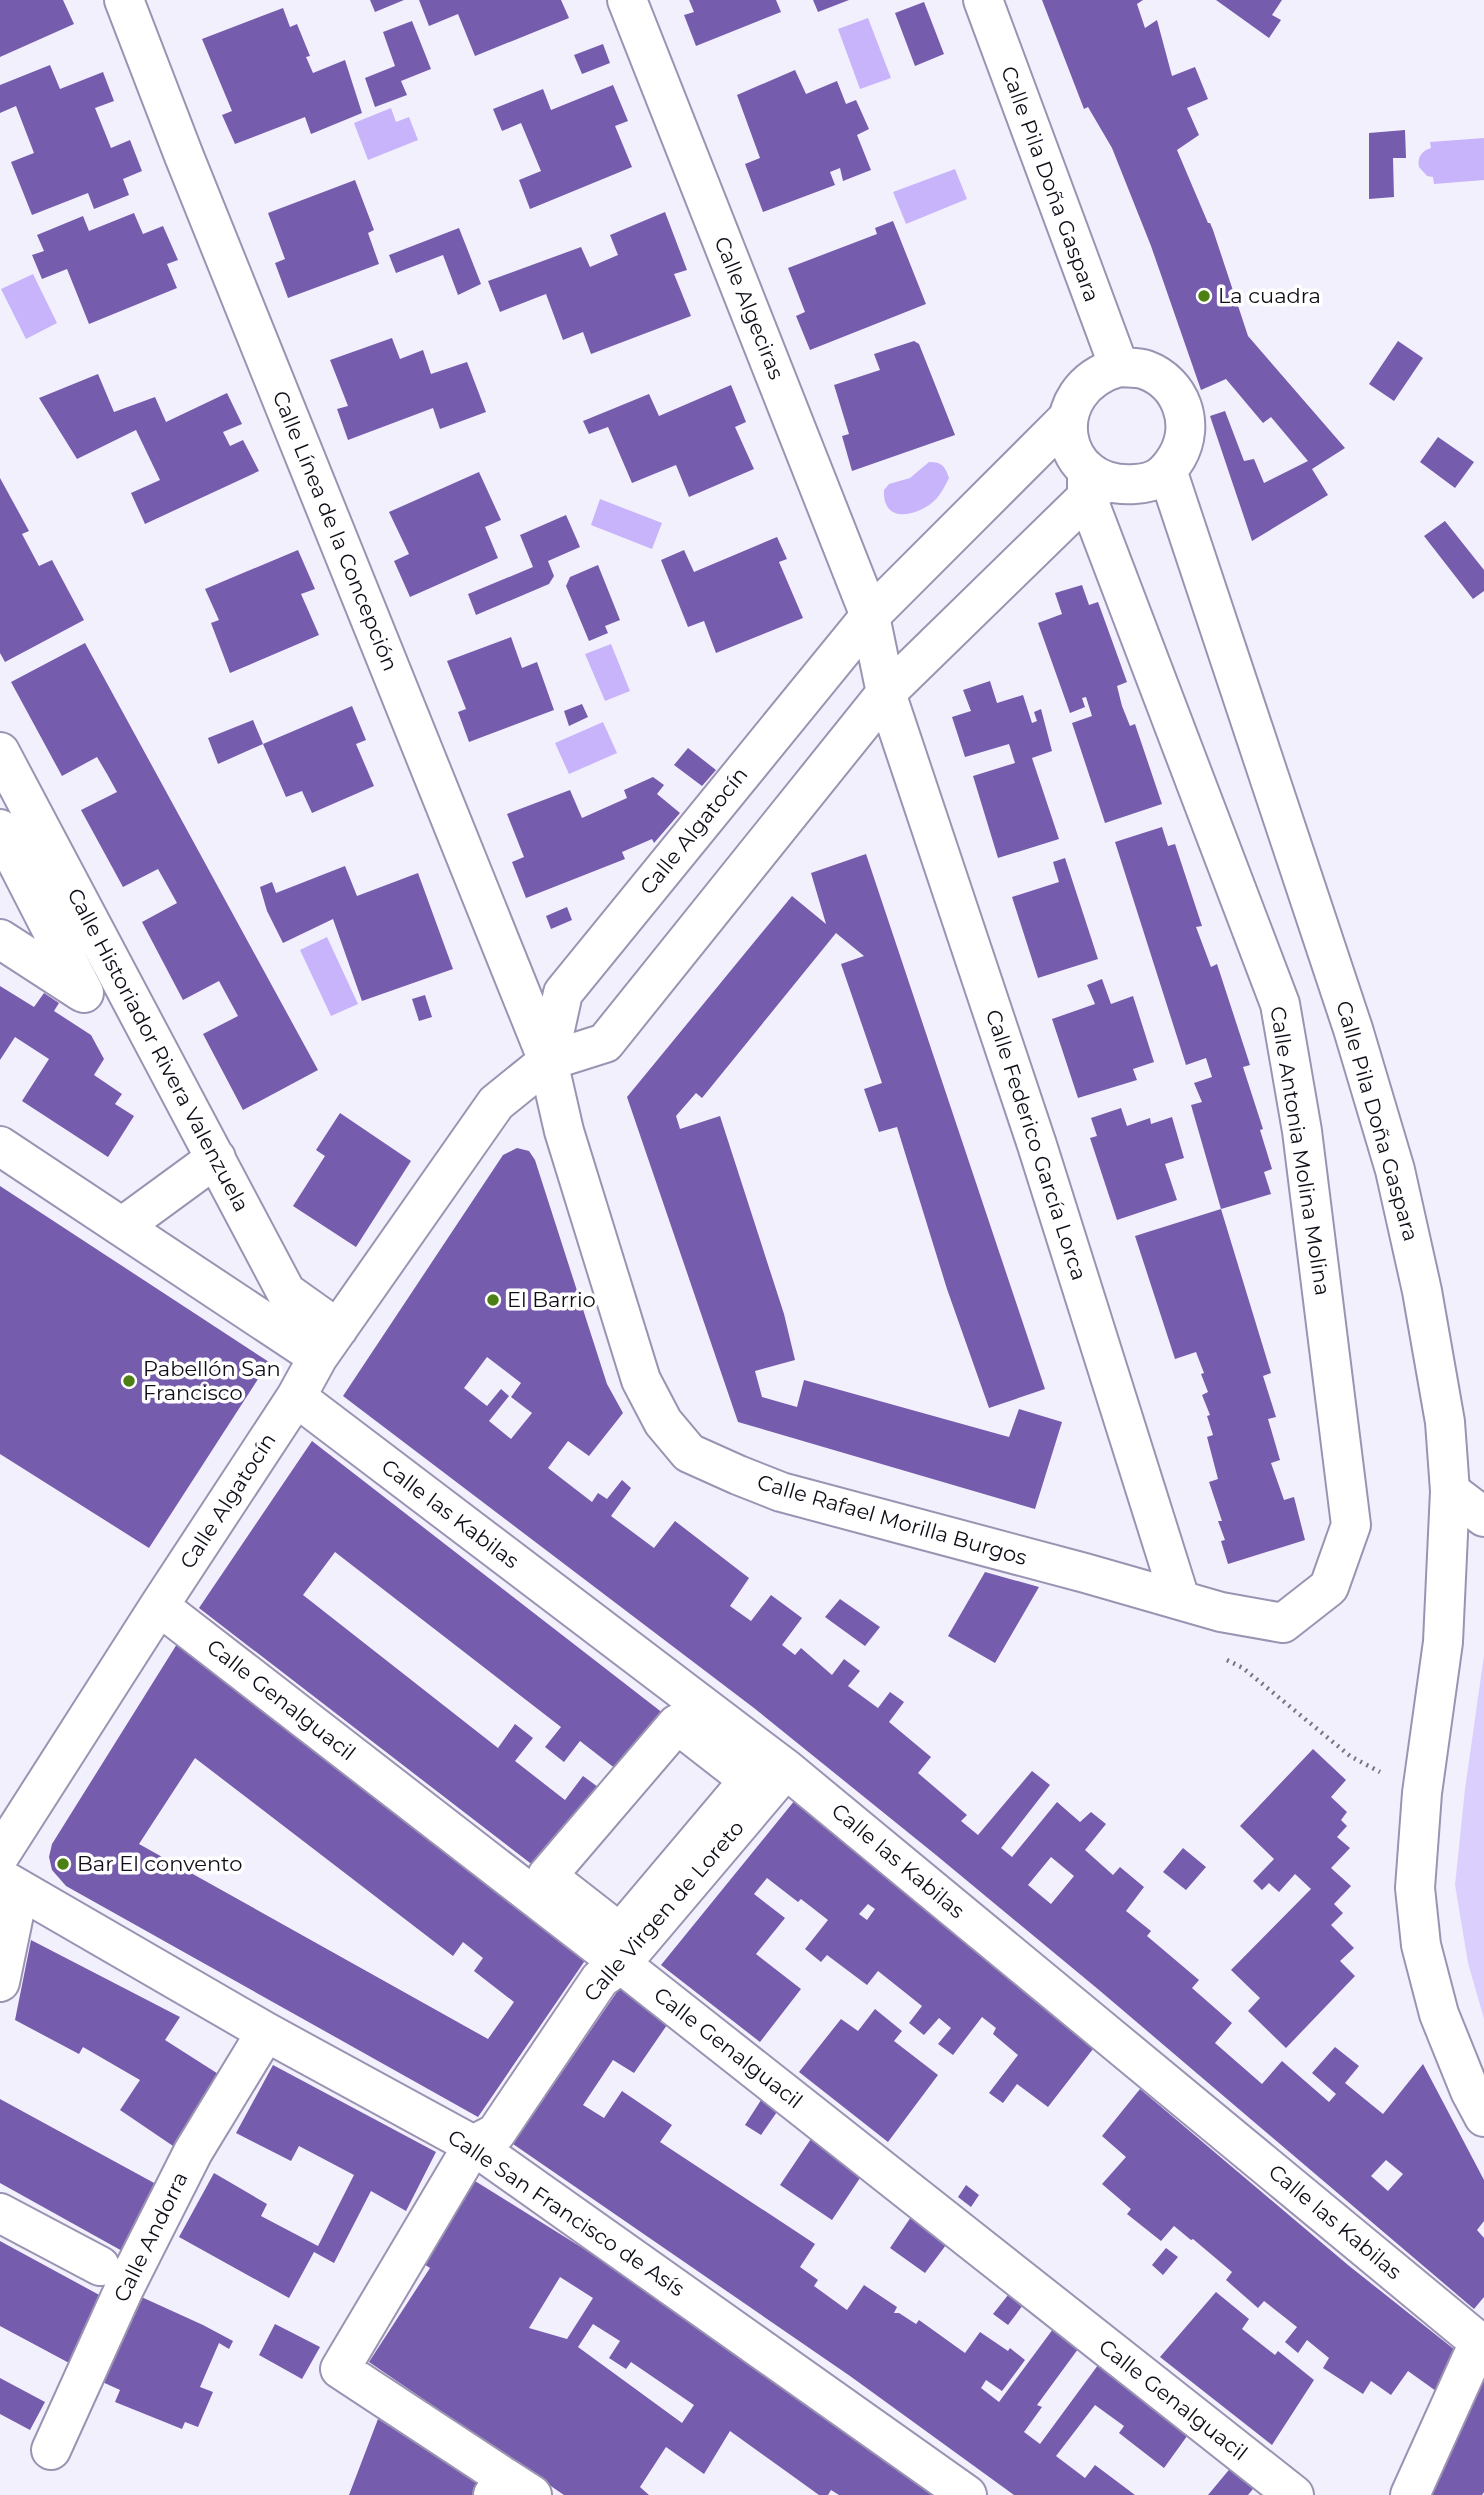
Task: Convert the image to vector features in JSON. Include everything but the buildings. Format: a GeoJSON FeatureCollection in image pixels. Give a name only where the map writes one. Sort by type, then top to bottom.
{"type":"FeatureCollection","features":[{"type":"Feature","properties":{"kind":"street","name":"Calle Línea de la Concepción"},"geometry":{"type":"LineString","coordinates":[[124,0],[548,1061]]}},
{"type":"Feature","properties":{"kind":"street","name":"Calle Algeciras"},"geometry":{"type":"LineString","coordinates":[[627,0],[870,615]]}},
{"type":"Feature","properties":{"kind":"street","name":"Calle Pila Doña Gaspara"},"geometry":{"type":"LineString","coordinates":[[982,0],[1119,367]]}},
{"type":"Feature","properties":{"kind":"street"},"geometry":{"type":"LineString","coordinates":[[1119,367],[1143,369],[1160,377],[1175,390],[1182,404],[1186,425],[1181,450],[1168,473],[1143,484],[1093,483],[1073,453],[1068,438],[1068,418],[1072,403],[1082,387],[1102,372],[1119,367]]}},
{"type":"Feature","properties":{"kind":"street","name":"Calle Algatocín"},"geometry":{"type":"LineString","coordinates":[[548,1061],[563,993],[870,615],[1068,418]]}},
{"type":"Feature","properties":{"kind":"street","name":"Calle Pila Doña Gaspara"},"geometry":{"type":"LineString","coordinates":[[1168,473],[1353,1029],[1395,1170],[1422,1291],[1445,1422],[1450,1491],[1443,1642],[1422,1793],[1415,1888],[1422,1945],[1439,2014],[1470,2091],[1484,2117]]}},
{"type":"Feature","properties":{"kind":"street","name":"Calle Algatocín"},"geometry":{"type":"LineString","coordinates":[[0,1855],[296,1397],[328,1343],[496,1102],[548,1061],[605,1043],[886,693],[1093,483]]}},
{"type":"Feature","properties":{"kind":"street","name":"Calle Antonia Molina Molina"},"geometry":{"type":"LineString","coordinates":[[1093,483],[1280,1004],[1302,1131],[1351,1525],[1329,1587],[1283,1623],[1221,1612],[1180,1599]]}},
{"type":"Feature","properties":{"kind":"street"},"geometry":{"type":"LineString","coordinates":[[870,615],[886,693]]}},
{"type":"Feature","properties":{"kind":"street","name":"Calle Federico García Lorca"},"geometry":{"type":"LineString","coordinates":[[886,693],[1037,1145],[1180,1599]]}},
{"type":"Feature","properties":{"kind":"street","name":"Calle Historiador Rivera Valenzuela"},"geometry":{"type":"LineString","coordinates":[[0,752],[286,1293],[328,1343]]}},
{"type":"Feature","properties":{"kind":"street"},"geometry":{"type":"LineString","coordinates":[[0,829],[84,993],[0,939]]}},
{"type":"Feature","properties":{"kind":"street","name":"Calle Rafael Morilla Burgos"},"geometry":{"type":"LineString","coordinates":[[548,1061],[564,1131],[641,1380],[663,1422],[689,1453],[781,1492],[1180,1599]]}},
{"type":"Feature","properties":{"kind":"street"},"geometry":{"type":"LineString","coordinates":[[0,1146],[123,1226],[328,1343]]}},
{"type":"Feature","properties":{"kind":"street"},"geometry":{"type":"LineString","coordinates":[[123,1226],[216,1158]]}},
{"type":"Feature","properties":{"kind":"street","name":"Calle las Kabilas"},"geometry":{"type":"LineString","coordinates":[[296,1397],[786,1769],[1481,2342]]}},
{"type":"Feature","properties":{"kind":"street"},"geometry":{"type":"LineString","coordinates":[[1450,1491],[1484,1517]]}},
{"type":"Feature","properties":{"kind":"street","name":"Calle Genalguacil"},"geometry":{"type":"LineString","coordinates":[[159,1606],[621,1964],[1294,2495]]}},
{"type":"Feature","properties":{"kind":"street"},"geometry":{"type":"LineString","coordinates":[[677,1724],[749,1780],[620,1933],[547,1876],[677,1724]]}},
{"type":"Feature","properties":{"kind":"street","name":"Calle Virgen de Loreto"},"geometry":{"type":"LineString","coordinates":[[509,2489],[340,2369],[473,2145],[496,2133],[600,1979],[621,1964],[786,1769]]}},
{"type":"Feature","properties":{"kind":"street"},"geometry":{"type":"LineString","coordinates":[[0,1982],[10,1884]]}},
{"type":"Feature","properties":{"kind":"street","name":"Calle San Francisco de Asís"},"geometry":{"type":"LineString","coordinates":[[10,1884],[266,2032],[473,2145],[960,2493]]}},
{"type":"Feature","properties":{"kind":"street","name":"Calle Andorra"},"geometry":{"type":"LineString","coordinates":[[51,2450],[124,2289],[193,2152],[266,2032]]}},
{"type":"Feature","properties":{"kind":"street"},"geometry":{"type":"LineString","coordinates":[[0,2213],[100,2266]]}},
{"type":"Feature","properties":{"kind":"street"},"geometry":{"type":"LineString","coordinates":[[1410,2495],[1481,2342]]}},
{"type":"Feature","properties":{"kind":"path"},"geometry":{"type":"LineString","coordinates":[[1222,1657],[1243,1668],[1350,1756],[1422,1793]]}},
{"type":"Feature","properties":{"kind":"shaded area"},"geometry":{"type":"Polygon","coordinates":[[[868,18],[891,78],[860,89],[838,29],[868,18]]]}},
{"type":"Feature","properties":{"kind":"shaded area"},"geometry":{"type":"Polygon","coordinates":[[[391,108],[396,122],[409,117],[418,140],[368,160],[354,123],[391,108]]]}},
{"type":"Feature","properties":{"kind":"shaded area"},"geometry":{"type":"Polygon","coordinates":[[[1484,138],[1484,180],[1434,184],[1433,177],[1427,176],[1419,167],[1420,157],[1431,148],[1430,142],[1484,138]]]}},
{"type":"Feature","properties":{"kind":"shaded area"},"geometry":{"type":"Polygon","coordinates":[[[955,169],[967,199],[906,224],[893,192],[955,169]]]}},
{"type":"Feature","properties":{"kind":"shaded area"},"geometry":{"type":"Polygon","coordinates":[[[33,274],[57,323],[26,339],[1,289],[33,274]]]}},
{"type":"Feature","properties":{"kind":"shaded area"},"geometry":{"type":"Polygon","coordinates":[[[929,462],[942,466],[949,478],[937,498],[913,513],[896,513],[889,509],[884,490],[889,484],[910,478],[929,462]]]}},
{"type":"Feature","properties":{"kind":"shaded area"},"geometry":{"type":"Polygon","coordinates":[[[600,499],[662,523],[652,549],[591,525],[600,499]]]}},
{"type":"Feature","properties":{"kind":"shaded area"},"geometry":{"type":"Polygon","coordinates":[[[611,644],[630,691],[605,701],[585,654],[611,644]]]}},
{"type":"Feature","properties":{"kind":"shaded area"},"geometry":{"type":"Polygon","coordinates":[[[603,722],[617,753],[569,774],[555,743],[603,722]]]}},
{"type":"Feature","properties":{"kind":"shaded area"},"geometry":{"type":"Polygon","coordinates":[[[327,937],[358,1004],[331,1016],[300,950],[327,937]]]}},
{"type":"Feature","properties":{"kind":"shaded area"},"geometry":{"type":"Polygon","coordinates":[[[1484,1655],[1484,2019],[1468,1963],[1455,1885],[1484,1655]]]}},
{"type":"Feature","properties":{"kind":"place","name":"La cuadra"},"geometry":{"type":"Point","coordinates":[1204,296]}},
{"type":"Feature","properties":{"kind":"place","name":"El Barrio"},"geometry":{"type":"Point","coordinates":[493,1300]}},
{"type":"Feature","properties":{"kind":"place","name":"Pabellón San Francisco"},"geometry":{"type":"Point","coordinates":[129,1381]}},
{"type":"Feature","properties":{"kind":"place","name":"Bar El convento"},"geometry":{"type":"Point","coordinates":[63,1864]}}]}
